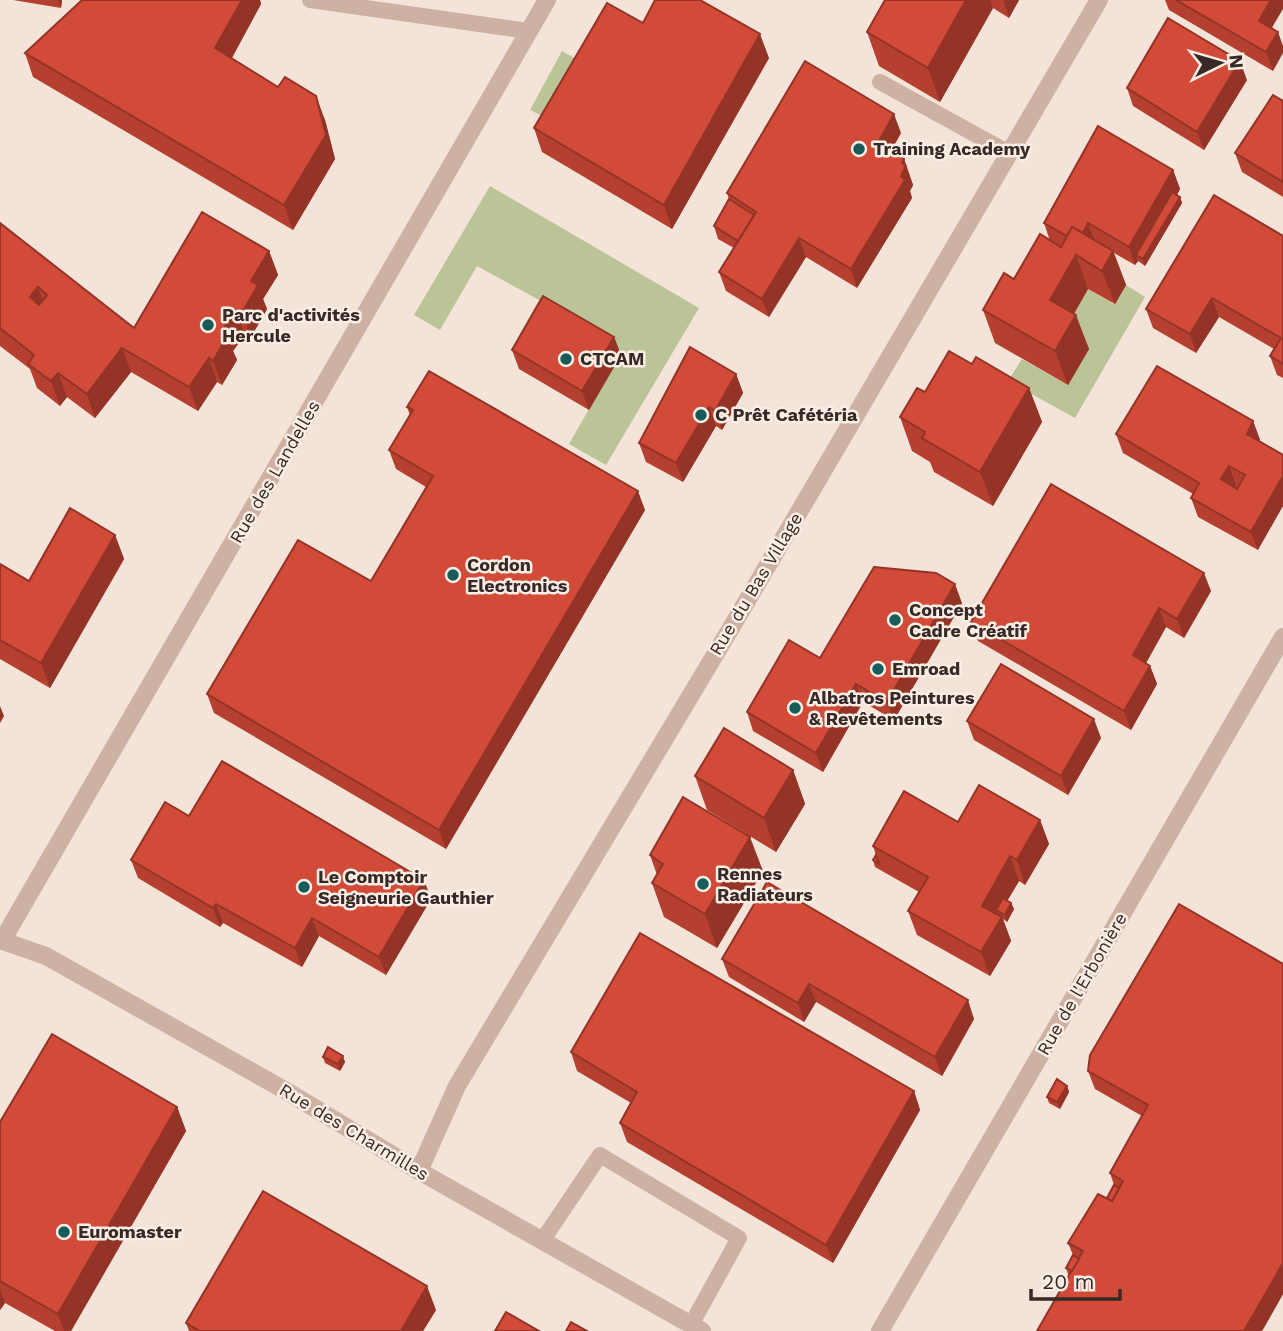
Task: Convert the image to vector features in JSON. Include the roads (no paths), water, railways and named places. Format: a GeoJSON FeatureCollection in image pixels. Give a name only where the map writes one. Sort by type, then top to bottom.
{"type":"FeatureCollection","features":[{"type":"Feature","properties":{"kind":"street","name":"Rue des Landelles"},"geometry":{"type":"LineString","coordinates":[[1,940],[547,0]]}},
{"type":"Feature","properties":{"kind":"street","name":"Rue du Bas Village"},"geometry":{"type":"LineString","coordinates":[[419,1171],[457,1086],[731,628],[1099,0]]}},
{"type":"Feature","properties":{"kind":"street","name":"Rue de l'Erbonière"},"geometry":{"type":"LineString","coordinates":[[880,1331],[1283,638]]}},
{"type":"Feature","properties":{"kind":"street","name":"Rue des Charmilles"},"geometry":{"type":"LineString","coordinates":[[1,940],[46,956],[288,1091],[419,1171],[696,1328]]}},
{"type":"Feature","properties":{"kind":"lane"},"geometry":{"type":"LineString","coordinates":[[310,0],[528,32]]}},
{"type":"Feature","properties":{"kind":"lane"},"geometry":{"type":"LineString","coordinates":[[880,82],[1009,153]]}},
{"type":"Feature","properties":{"kind":"lane"},"geometry":{"type":"LineString","coordinates":[[542,1241],[600,1155],[739,1238],[696,1328]]}},
{"type":"Feature","properties":{"kind":"place","name":"Training Academy"},"geometry":{"type":"Point","coordinates":[859,149]}},
{"type":"Feature","properties":{"kind":"place","name":"Parc d'activités Hercule"},"geometry":{"type":"Point","coordinates":[208,325]}},
{"type":"Feature","properties":{"kind":"place","name":"CTCAM"},"geometry":{"type":"Point","coordinates":[566,359]}},
{"type":"Feature","properties":{"kind":"place","name":"C Prêt Cafétéria"},"geometry":{"type":"Point","coordinates":[701,415]}},
{"type":"Feature","properties":{"kind":"place","name":"Cordon Electronics"},"geometry":{"type":"Point","coordinates":[453,575]}},
{"type":"Feature","properties":{"kind":"place","name":"Concept Cadre Créatif"},"geometry":{"type":"Point","coordinates":[895,620]}},
{"type":"Feature","properties":{"kind":"place","name":"Emroad"},"geometry":{"type":"Point","coordinates":[878,669]}},
{"type":"Feature","properties":{"kind":"place","name":"Albatros Peintures & Revêtements"},"geometry":{"type":"Point","coordinates":[795,708]}},
{"type":"Feature","properties":{"kind":"place","name":"Rennes Radiateurs"},"geometry":{"type":"Point","coordinates":[703,884]}},
{"type":"Feature","properties":{"kind":"place","name":"Le Comptoir Seigneurie Gauthier"},"geometry":{"type":"Point","coordinates":[304,887]}},
{"type":"Feature","properties":{"kind":"place","name":"Euromaster"},"geometry":{"type":"Point","coordinates":[64,1232]}}]}
